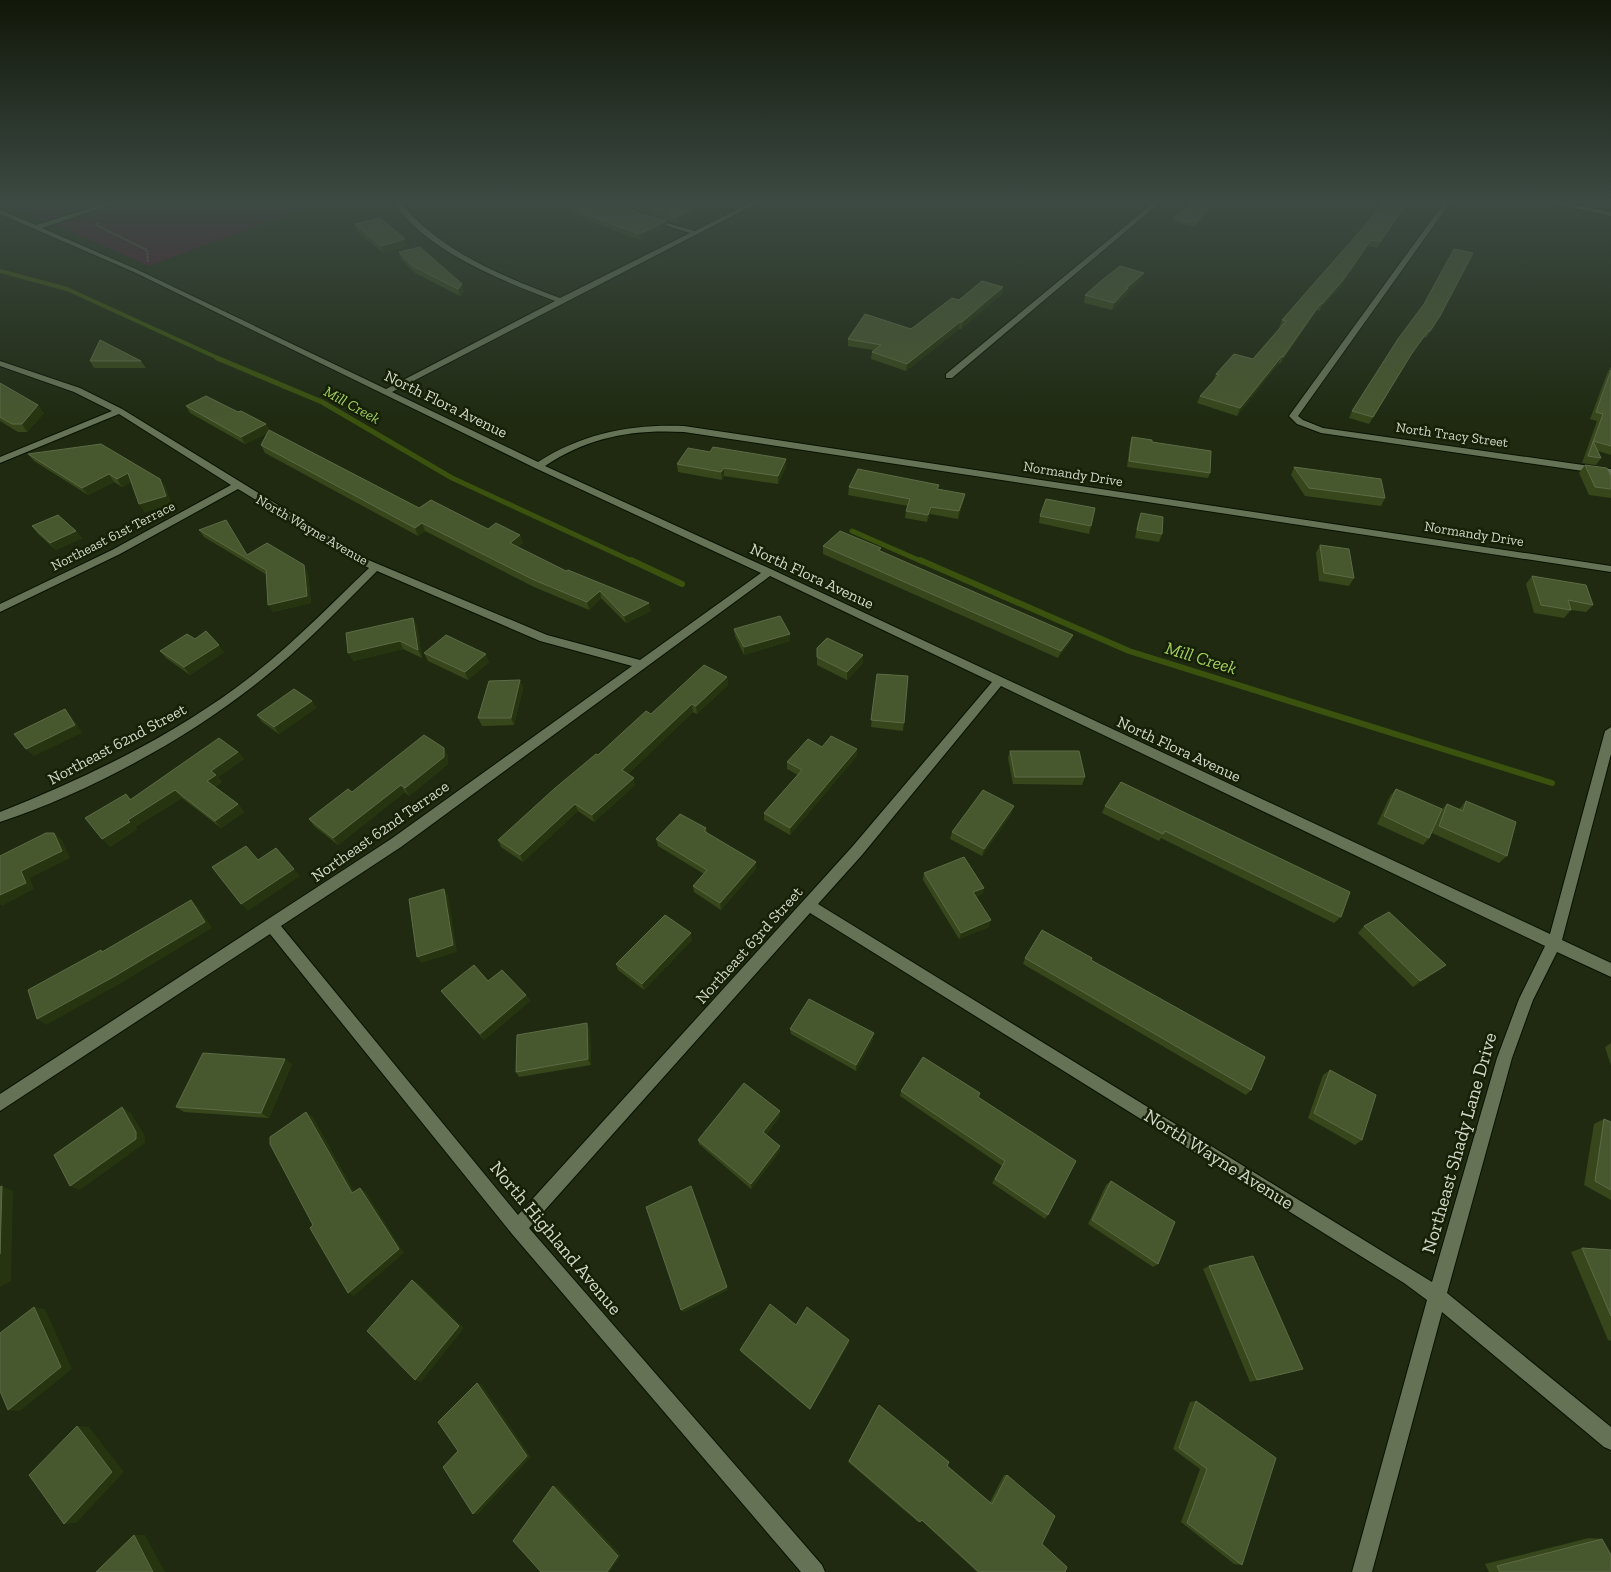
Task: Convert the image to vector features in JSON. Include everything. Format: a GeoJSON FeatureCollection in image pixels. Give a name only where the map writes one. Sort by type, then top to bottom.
{"type":"FeatureCollection","features":[{"type":"Feature","properties":{"kind":"street","name":"North Flora Avenue"},"geometry":{"type":"LineString","coordinates":[[141,273],[538,466],[769,572],[1611,970]]}},
{"type":"Feature","properties":{"kind":"street"},"geometry":{"type":"LineString","coordinates":[[495,273],[561,301]]}},
{"type":"Feature","properties":{"kind":"street"},"geometry":{"type":"LineString","coordinates":[[386,392],[616,273]]}},
{"type":"Feature","properties":{"kind":"street"},"geometry":{"type":"LineString","coordinates":[[949,376],[1072,273]]}},
{"type":"Feature","properties":{"kind":"street","name":"North Tracy Street"},"geometry":{"type":"LineString","coordinates":[[1396,273],[1294,416],[1300,422],[1321,430],[1611,472]]}},
{"type":"Feature","properties":{"kind":"street","name":"North Wayne Avenue"},"geometry":{"type":"LineString","coordinates":[[0,363],[68,387],[119,411],[152,430],[237,486],[376,568],[544,638],[640,664]]}},
{"type":"Feature","properties":{"kind":"street"},"geometry":{"type":"LineString","coordinates":[[0,460],[119,411]]}},
{"type":"Feature","properties":{"kind":"street","name":"Normandy Drive"},"geometry":{"type":"LineString","coordinates":[[538,466],[572,445],[600,435],[642,428],[684,428],[1611,569]]}},
{"type":"Feature","properties":{"kind":"street","name":"Northeast 61st Terrace"},"geometry":{"type":"LineString","coordinates":[[0,608],[116,552],[237,486]]}},
{"type":"Feature","properties":{"kind":"street","name":"Northeast 62nd Street"},"geometry":{"type":"LineString","coordinates":[[0,817],[97,776],[198,720],[241,690],[278,660],[376,568]]}},
{"type":"Feature","properties":{"kind":"street","name":"Northeast 62nd Terrace"},"geometry":{"type":"LineString","coordinates":[[0,1103],[396,843],[769,572]]}},
{"type":"Feature","properties":{"kind":"street","name":"Northeast 63rd Street"},"geometry":{"type":"LineString","coordinates":[[518,1228],[857,851],[999,681]]}},
{"type":"Feature","properties":{"kind":"street","name":"Northeast Shady Lane Drive"},"geometry":{"type":"LineString","coordinates":[[1362,1572],[1436,1296],[1510,1041],[1545,959],[1554,944],[1611,732]]}},
{"type":"Feature","properties":{"kind":"street","name":"North Wayne Avenue"},"geometry":{"type":"LineString","coordinates":[[808,906],[1410,1277],[1436,1296],[1611,1440]]}},
{"type":"Feature","properties":{"kind":"street","name":"North Highland Avenue"},"geometry":{"type":"LineString","coordinates":[[272,925],[518,1228],[815,1572]]}},
{"type":"Feature","properties":{"kind":"building"},"geometry":{"type":"Polygon","coordinates":[[[427,273],[450,273],[462,284],[458,289],[427,273]]]}},
{"type":"Feature","properties":{"kind":"building"},"geometry":{"type":"Polygon","coordinates":[[[1111,273],[1144,273],[1126,288],[1128,288],[1114,303],[1085,295],[1111,273]]]}},
{"type":"Feature","properties":{"kind":"building"},"geometry":{"type":"Polygon","coordinates":[[[1323,273],[1348,273],[1320,304],[1283,357],[1240,408],[1200,396],[1219,375],[1216,374],[1234,354],[1253,359],[1286,321],[1282,320],[1323,273]]]}},
{"type":"Feature","properties":{"kind":"building"},"geometry":{"type":"Polygon","coordinates":[[[1441,273],[1462,273],[1440,316],[1412,353],[1373,417],[1352,411],[1398,339],[1424,304],[1441,273]]]}},
{"type":"Feature","properties":{"kind":"building"},"geometry":{"type":"Polygon","coordinates":[[[982,281],[1003,287],[962,322],[907,364],[872,352],[881,345],[848,339],[865,314],[911,329],[952,298],[959,300],[982,281]]]}},
{"type":"Feature","properties":{"kind":"building"},"geometry":{"type":"Polygon","coordinates":[[[100,340],[141,361],[90,361],[100,340]]]}},
{"type":"Feature","properties":{"kind":"building"},"geometry":{"type":"Polygon","coordinates":[[[1611,370],[1611,446],[1593,441],[1603,414],[1596,412],[1611,370]]]}},
{"type":"Feature","properties":{"kind":"building"},"geometry":{"type":"Polygon","coordinates":[[[0,383],[38,405],[22,424],[12,424],[0,417],[0,383]]]}},
{"type":"Feature","properties":{"kind":"building"},"geometry":{"type":"Polygon","coordinates":[[[206,396],[266,424],[241,437],[186,406],[206,396]]]}},
{"type":"Feature","properties":{"kind":"building"},"geometry":{"type":"Polygon","coordinates":[[[269,430],[419,508],[431,500],[488,529],[496,523],[520,535],[510,543],[566,571],[568,570],[649,603],[624,616],[600,591],[587,602],[532,579],[422,523],[415,528],[261,445],[269,430]]]}},
{"type":"Feature","properties":{"kind":"building"},"geometry":{"type":"Polygon","coordinates":[[[1132,437],[1211,451],[1210,473],[1129,461],[1132,437]]]}},
{"type":"Feature","properties":{"kind":"building"},"geometry":{"type":"Polygon","coordinates":[[[1593,441],[1601,458],[1588,456],[1593,441]]]}},
{"type":"Feature","properties":{"kind":"building"},"geometry":{"type":"Polygon","coordinates":[[[101,444],[160,479],[166,496],[139,504],[128,473],[117,479],[109,474],[82,488],[28,454],[101,444]]]}},
{"type":"Feature","properties":{"kind":"building"},"geometry":{"type":"Polygon","coordinates":[[[713,447],[786,459],[778,476],[724,468],[721,472],[677,464],[688,448],[710,452],[713,447]]]}},
{"type":"Feature","properties":{"kind":"building"},"geometry":{"type":"Polygon","coordinates":[[[1585,465],[1607,468],[1611,476],[1611,489],[1595,487],[1585,465]]]}},
{"type":"Feature","properties":{"kind":"building"},"geometry":{"type":"Polygon","coordinates":[[[1294,467],[1381,479],[1385,498],[1309,488],[1294,467]]]}},
{"type":"Feature","properties":{"kind":"building"},"geometry":{"type":"Polygon","coordinates":[[[858,469],[939,485],[937,489],[965,494],[959,511],[931,507],[928,515],[906,511],[910,499],[849,487],[858,469]]]}},
{"type":"Feature","properties":{"kind":"building"},"geometry":{"type":"Polygon","coordinates":[[[1046,499],[1095,508],[1091,526],[1040,516],[1046,499]]]}},
{"type":"Feature","properties":{"kind":"building"},"geometry":{"type":"Polygon","coordinates":[[[1141,513],[1163,517],[1162,534],[1137,530],[1141,513]]]}},
{"type":"Feature","properties":{"kind":"building"},"geometry":{"type":"Polygon","coordinates":[[[58,515],[76,531],[50,543],[32,526],[58,515]]]}},
{"type":"Feature","properties":{"kind":"building"},"geometry":{"type":"Polygon","coordinates":[[[226,520],[247,555],[267,543],[304,565],[307,596],[268,605],[266,570],[199,530],[226,520]]]}},
{"type":"Feature","properties":{"kind":"building"},"geometry":{"type":"Polygon","coordinates":[[[840,531],[881,548],[878,550],[1073,635],[1061,651],[823,546],[840,531]]]}},
{"type":"Feature","properties":{"kind":"building"},"geometry":{"type":"Polygon","coordinates":[[[1320,545],[1349,549],[1354,578],[1324,573],[1320,545]]]}},
{"type":"Feature","properties":{"kind":"building"},"geometry":{"type":"Polygon","coordinates":[[[1532,576],[1586,585],[1593,605],[1568,600],[1571,610],[1541,605],[1532,576]]]}},
{"type":"Feature","properties":{"kind":"building"},"geometry":{"type":"Polygon","coordinates":[[[780,616],[790,634],[744,647],[734,629],[780,616]]]}},
{"type":"Feature","properties":{"kind":"building"},"geometry":{"type":"Polygon","coordinates":[[[413,618],[418,650],[400,641],[348,653],[346,633],[413,618]]]}},
{"type":"Feature","properties":{"kind":"building"},"geometry":{"type":"Polygon","coordinates":[[[206,631],[219,645],[184,667],[160,651],[187,634],[195,639],[206,631]]]}},
{"type":"Feature","properties":{"kind":"building"},"geometry":{"type":"Polygon","coordinates":[[[446,635],[486,654],[465,672],[424,653],[446,635]]]}},
{"type":"Feature","properties":{"kind":"building"},"geometry":{"type":"Polygon","coordinates":[[[827,638],[863,655],[847,672],[817,657],[817,648],[827,638]]]}},
{"type":"Feature","properties":{"kind":"building"},"geometry":{"type":"Polygon","coordinates":[[[704,665],[727,677],[696,706],[692,704],[622,770],[634,778],[592,815],[575,804],[520,855],[498,840],[554,789],[596,754],[598,755],[646,711],[651,714],[704,665]]]}},
{"type":"Feature","properties":{"kind":"building"},"geometry":{"type":"Polygon","coordinates":[[[877,674],[908,676],[904,723],[871,720],[877,674]]]}},
{"type":"Feature","properties":{"kind":"building"},"geometry":{"type":"Polygon","coordinates":[[[520,680],[511,718],[478,718],[489,681],[520,680]]]}},
{"type":"Feature","properties":{"kind":"building"},"geometry":{"type":"Polygon","coordinates":[[[294,689],[312,701],[274,727],[257,715],[294,689]]]}},
{"type":"Feature","properties":{"kind":"building"},"geometry":{"type":"Polygon","coordinates":[[[65,709],[75,725],[26,749],[14,734],[65,709]]]}},
{"type":"Feature","properties":{"kind":"building"},"geometry":{"type":"Polygon","coordinates":[[[424,735],[444,748],[444,757],[405,788],[401,785],[333,838],[309,819],[348,789],[352,792],[424,735]]]}},
{"type":"Feature","properties":{"kind":"building"},"geometry":{"type":"Polygon","coordinates":[[[831,736],[857,749],[790,828],[764,813],[802,770],[787,762],[808,739],[822,747],[831,736]]]}},
{"type":"Feature","properties":{"kind":"building"},"geometry":{"type":"Polygon","coordinates":[[[219,738],[238,752],[211,771],[216,775],[207,781],[238,804],[215,821],[175,790],[102,839],[85,818],[126,794],[130,800],[219,738]]]}},
{"type":"Feature","properties":{"kind":"building"},"geometry":{"type":"Polygon","coordinates":[[[1010,751],[1079,751],[1085,777],[1015,777],[1010,751]]]}},
{"type":"Feature","properties":{"kind":"building"},"geometry":{"type":"Polygon","coordinates":[[[1121,782],[1350,892],[1341,917],[1165,831],[1163,834],[1105,806],[1121,782]]]}},
{"type":"Feature","properties":{"kind":"building"},"geometry":{"type":"Polygon","coordinates":[[[1396,789],[1442,809],[1429,838],[1384,816],[1396,789]]]}},
{"type":"Feature","properties":{"kind":"building"},"geometry":{"type":"Polygon","coordinates":[[[983,790],[1014,806],[984,849],[952,832],[983,790]]]}},
{"type":"Feature","properties":{"kind":"building"},"geometry":{"type":"Polygon","coordinates":[[[1466,801],[1516,822],[1507,856],[1439,826],[1447,804],[1463,811],[1466,801]]]}},
{"type":"Feature","properties":{"kind":"building"},"geometry":{"type":"Polygon","coordinates":[[[680,814],[706,828],[704,831],[756,862],[720,903],[693,886],[707,870],[656,839],[680,814]]]}},
{"type":"Feature","properties":{"kind":"building"},"geometry":{"type":"Polygon","coordinates":[[[46,833],[54,833],[62,851],[21,871],[26,883],[0,895],[0,856],[46,833]]]}},
{"type":"Feature","properties":{"kind":"building"},"geometry":{"type":"Polygon","coordinates":[[[246,846],[258,860],[276,848],[294,869],[241,904],[212,867],[246,846]]]}},
{"type":"Feature","properties":{"kind":"building"},"geometry":{"type":"Polygon","coordinates":[[[964,857],[984,888],[973,892],[991,920],[961,933],[924,873],[964,857]]]}},
{"type":"Feature","properties":{"kind":"building"},"geometry":{"type":"Polygon","coordinates":[[[444,889],[453,945],[417,957],[409,899],[444,889]]]}},
{"type":"Feature","properties":{"kind":"building"},"geometry":{"type":"Polygon","coordinates":[[[191,900],[205,922],[115,976],[37,1019],[28,990],[101,950],[102,952],[191,900]]]}},
{"type":"Feature","properties":{"kind":"building"},"geometry":{"type":"Polygon","coordinates":[[[1389,912],[1446,965],[1420,981],[1364,926],[1389,912]]]}},
{"type":"Feature","properties":{"kind":"building"},"geometry":{"type":"Polygon","coordinates":[[[665,915],[691,933],[642,984],[616,964],[665,915]]]}},
{"type":"Feature","properties":{"kind":"building"},"geometry":{"type":"Polygon","coordinates":[[[1042,930],[1092,958],[1091,960],[1265,1057],[1251,1090],[1025,958],[1042,930]]]}},
{"type":"Feature","properties":{"kind":"building"},"geometry":{"type":"Polygon","coordinates":[[[474,965],[488,981],[502,970],[526,995],[480,1034],[441,991],[474,965]]]}},
{"type":"Feature","properties":{"kind":"building"},"geometry":{"type":"Polygon","coordinates":[[[809,999],[874,1033],[856,1065],[790,1029],[809,999]]]}},
{"type":"Feature","properties":{"kind":"building"},"geometry":{"type":"Polygon","coordinates":[[[587,1023],[588,1059],[516,1072],[517,1035],[587,1023]]]}},
{"type":"Feature","properties":{"kind":"building"},"geometry":{"type":"Polygon","coordinates":[[[203,1053],[285,1059],[261,1113],[176,1107],[203,1053]]]}},
{"type":"Feature","properties":{"kind":"building"},"geometry":{"type":"Polygon","coordinates":[[[923,1057],[980,1093],[978,1097],[1076,1161],[1048,1215],[995,1179],[1005,1161],[901,1091],[923,1057]]]}},
{"type":"Feature","properties":{"kind":"building"},"geometry":{"type":"Polygon","coordinates":[[[1330,1070],[1376,1095],[1362,1140],[1314,1113],[1330,1070]]]}},
{"type":"Feature","properties":{"kind":"building"},"geometry":{"type":"Polygon","coordinates":[[[744,1083],[780,1111],[763,1132],[780,1146],[751,1184],[698,1140],[744,1083]]]}},
{"type":"Feature","properties":{"kind":"building"},"geometry":{"type":"Polygon","coordinates":[[[122,1107],[136,1132],[136,1139],[70,1186],[54,1155],[122,1107]]]}},
{"type":"Feature","properties":{"kind":"building"},"geometry":{"type":"Polygon","coordinates":[[[306,1112],[352,1193],[360,1188],[399,1249],[348,1293],[310,1228],[313,1225],[270,1144],[270,1137],[306,1112]]]}},
{"type":"Feature","properties":{"kind":"building"},"geometry":{"type":"Polygon","coordinates":[[[1604,1119],[1611,1122],[1611,1190],[1595,1181],[1604,1119]]]}},
{"type":"Feature","properties":{"kind":"building"},"geometry":{"type":"Polygon","coordinates":[[[1111,1181],[1175,1222],[1158,1264],[1092,1220],[1111,1181]]]}},
{"type":"Feature","properties":{"kind":"building"},"geometry":{"type":"Polygon","coordinates":[[[2,1186],[0,1254],[0,1187],[2,1186]]]}},
{"type":"Feature","properties":{"kind":"building"},"geometry":{"type":"Polygon","coordinates":[[[691,1186],[727,1287],[681,1310],[646,1207],[691,1186]]]}},
{"type":"Feature","properties":{"kind":"building"},"geometry":{"type":"Polygon","coordinates":[[[1582,1248],[1611,1250],[1611,1316],[1582,1248]]]}},
{"type":"Feature","properties":{"kind":"building"},"geometry":{"type":"Polygon","coordinates":[[[1253,1256],[1303,1369],[1257,1380],[1209,1266],[1253,1256]]]}},
{"type":"Feature","properties":{"kind":"building"},"geometry":{"type":"Polygon","coordinates":[[[412,1280],[459,1326],[415,1380],[367,1331],[412,1280]]]}},
{"type":"Feature","properties":{"kind":"building"},"geometry":{"type":"Polygon","coordinates":[[[770,1304],[796,1325],[807,1307],[849,1340],[810,1409],[740,1350],[770,1304]]]}},
{"type":"Feature","properties":{"kind":"building"},"geometry":{"type":"Polygon","coordinates":[[[34,1307],[61,1367],[8,1410],[0,1391],[0,1333],[34,1307]]]}},
{"type":"Feature","properties":{"kind":"building"},"geometry":{"type":"Polygon","coordinates":[[[477,1383],[527,1456],[473,1514],[443,1467],[458,1451],[438,1422],[477,1383]]]}},
{"type":"Feature","properties":{"kind":"building"},"geometry":{"type":"Polygon","coordinates":[[[1196,1401],[1276,1458],[1242,1565],[1187,1523],[1207,1469],[1179,1448],[1196,1401]]]}},
{"type":"Feature","properties":{"kind":"building"},"geometry":{"type":"Polygon","coordinates":[[[879,1405],[949,1462],[947,1466],[992,1504],[1007,1475],[1055,1516],[1042,1544],[1067,1567],[1065,1572],[979,1572],[922,1520],[920,1522],[849,1461],[879,1405]]]}},
{"type":"Feature","properties":{"kind":"building"},"geometry":{"type":"Polygon","coordinates":[[[77,1426],[112,1472],[64,1524],[29,1475],[77,1426]]]}},
{"type":"Feature","properties":{"kind":"building"},"geometry":{"type":"Polygon","coordinates":[[[553,1486],[618,1556],[607,1572],[541,1572],[513,1541],[553,1486]]]}},
{"type":"Feature","properties":{"kind":"building"},"geometry":{"type":"Polygon","coordinates":[[[134,1535],[153,1572],[96,1572],[134,1535]]]}},
{"type":"Feature","properties":{"kind":"building"},"geometry":{"type":"Polygon","coordinates":[[[1602,1539],[1611,1555],[1611,1572],[1500,1572],[1497,1566],[1602,1539]]]}},
{"type":"Feature","properties":{"kind":"waterway","name":"Mill Creek"},"geometry":{"type":"LineString","coordinates":[[9,273],[67,289],[220,359]]}},
{"type":"Feature","properties":{"kind":"waterway","name":"Mill Creek"},"geometry":{"type":"LineString","coordinates":[[217,358],[322,402],[452,478],[634,562]]}},
{"type":"Feature","properties":{"kind":"waterway","name":"Mill Creek"},"geometry":{"type":"LineString","coordinates":[[852,531],[923,562]]}},
{"type":"Feature","properties":{"kind":"waterway","name":"Mill Creek"},"geometry":{"type":"LineString","coordinates":[[631,560],[682,584]]}},
{"type":"Feature","properties":{"kind":"waterway","name":"Mill Creek"},"geometry":{"type":"LineString","coordinates":[[920,560],[1129,651],[1552,783]]}}]}
